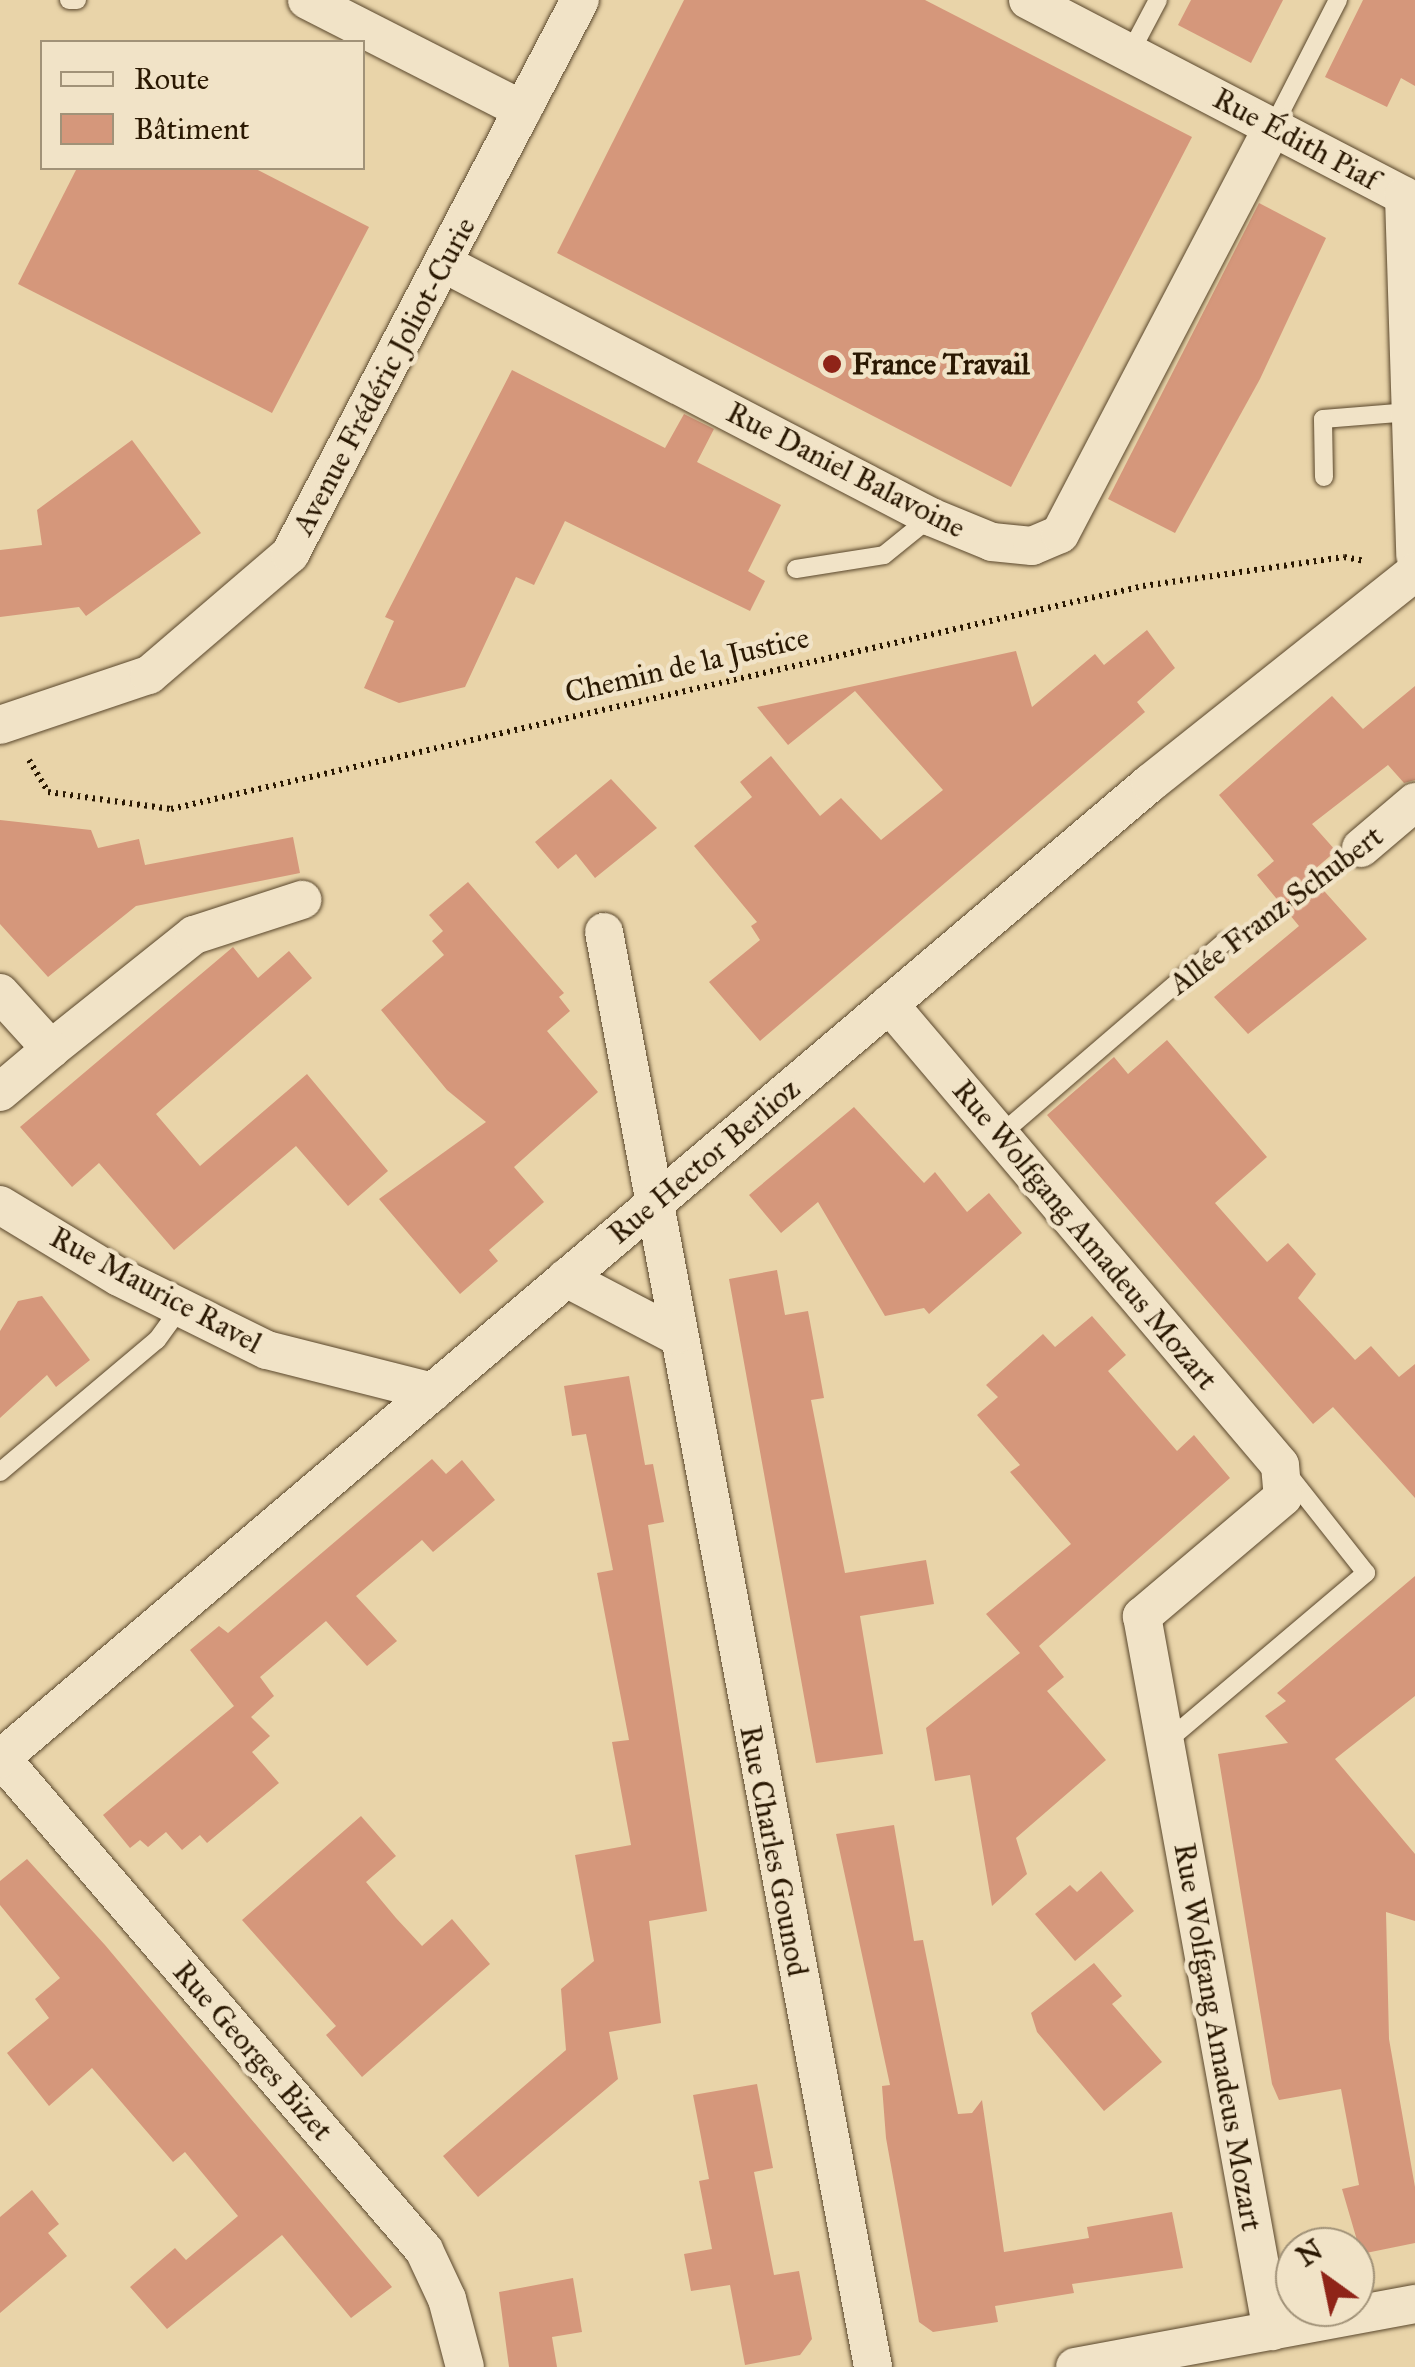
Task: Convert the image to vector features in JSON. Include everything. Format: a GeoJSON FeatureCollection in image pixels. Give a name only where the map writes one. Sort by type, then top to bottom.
{"type":"FeatureCollection","features":[{"type":"Feature","properties":{"kind":"street"},"geometry":{"type":"LineString","coordinates":[[306,0],[523,110]]}},
{"type":"Feature","properties":{"kind":"street","name":"Avenue Frédéric Joliot-Curie"},"geometry":{"type":"LineString","coordinates":[[4,725],[150,675],[290,554],[580,0]]}},
{"type":"Feature","properties":{"kind":"street","name":"Rue Édith Piaf"},"geometry":{"type":"LineString","coordinates":[[1028,0],[1409,194],[1412,367],[1403,564]]}},
{"type":"Feature","properties":{"kind":"street","name":"Rue Daniel Balavoine"},"geometry":{"type":"LineString","coordinates":[[443,264],[931,517],[992,542],[1032,546],[1060,534],[1273,127]]}},
{"type":"Feature","properties":{"kind":"street","name":"Rue Hector Berlioz"},"geometry":{"type":"LineString","coordinates":[[0,1758],[1403,564]]}},
{"type":"Feature","properties":{"kind":"street","name":"Allée Franz Schubert"},"geometry":{"type":"LineString","coordinates":[[1360,848],[1415,802]]}},
{"type":"Feature","properties":{"kind":"street"},"geometry":{"type":"LineString","coordinates":[[0,1092],[194,935],[302,900]]}},
{"type":"Feature","properties":{"kind":"street","name":"Rue Charles Gounod"},"geometry":{"type":"LineString","coordinates":[[604,932],[656,1202],[676,1335],[872,2367]]}},
{"type":"Feature","properties":{"kind":"street"},"geometry":{"type":"LineString","coordinates":[[0,992],[50,1049]]}},
{"type":"Feature","properties":{"kind":"street","name":"Rue Wolfgang Amadeus Mozart"},"geometry":{"type":"LineString","coordinates":[[889,1004],[1280,1465],[1284,1497],[1142,1616],[1272,2331]]}},
{"type":"Feature","properties":{"kind":"street","name":"Rue Maurice Ravel"},"geometry":{"type":"LineString","coordinates":[[0,1205],[181,1307],[267,1350],[433,1392]]}},
{"type":"Feature","properties":{"kind":"street"},"geometry":{"type":"LineString","coordinates":[[566,1278],[676,1335]]}},
{"type":"Feature","properties":{"kind":"street","name":"Rue Georges Bizet"},"geometry":{"type":"LineString","coordinates":[[0,1758],[424,2250],[448,2299],[465,2367]]}},
{"type":"Feature","properties":{"kind":"street"},"geometry":{"type":"LineString","coordinates":[[1075,2367],[1415,2304]]}},
{"type":"Feature","properties":{"kind":"lane"},"geometry":{"type":"LineString","coordinates":[[68,0],[77,0]]}},
{"type":"Feature","properties":{"kind":"lane"},"geometry":{"type":"LineString","coordinates":[[1130,52],[1158,0]]}},
{"type":"Feature","properties":{"kind":"lane"},"geometry":{"type":"LineString","coordinates":[[1273,127],[1338,0]]}},
{"type":"Feature","properties":{"kind":"lane"},"geometry":{"type":"LineString","coordinates":[[1324,477],[1322,419],[1410,412]]}},
{"type":"Feature","properties":{"kind":"lane"},"geometry":{"type":"LineString","coordinates":[[796,570],[884,555],[931,517]]}},
{"type":"Feature","properties":{"kind":"lane","name":"Allée Franz Schubert"},"geometry":{"type":"LineString","coordinates":[[1000,1135],[1224,942]]}},
{"type":"Feature","properties":{"kind":"lane"},"geometry":{"type":"LineString","coordinates":[[0,1472],[157,1340],[181,1307]]}},
{"type":"Feature","properties":{"kind":"lane","name":"Rue Wolfgang Amadeus Mozart"},"geometry":{"type":"LineString","coordinates":[[1165,1743],[1366,1573],[1280,1465]]}},
{"type":"Feature","properties":{"kind":"path","name":"Chemin de la Justice"},"geometry":{"type":"LineString","coordinates":[[4,725],[48,792],[171,809],[1143,586],[1344,556],[1403,564]]}},
{"type":"Feature","properties":{"kind":"path","name":"Allée Franz Schubert"},"geometry":{"type":"LineString","coordinates":[[1224,942],[1254,934],[1360,848]]}},
{"type":"Feature","properties":{"kind":"building"},"geometry":{"type":"Polygon","coordinates":[[[684,0],[925,0],[1192,137],[1011,487],[557,253],[684,0]]]}},
{"type":"Feature","properties":{"kind":"building"},"geometry":{"type":"Polygon","coordinates":[[[1191,0],[1283,0],[1251,63],[1178,25],[1191,0]]]}},
{"type":"Feature","properties":{"kind":"building"},"geometry":{"type":"Polygon","coordinates":[[[1363,0],[1415,0],[1415,86],[1401,78],[1387,107],[1325,77],[1363,0]]]}},
{"type":"Feature","properties":{"kind":"building"},"geometry":{"type":"Polygon","coordinates":[[[76,170],[258,170],[369,227],[272,413],[18,284],[76,170]]]}},
{"type":"Feature","properties":{"kind":"building"},"geometry":{"type":"Polygon","coordinates":[[[1259,203],[1326,238],[1260,379],[1175,533],[1108,499],[1259,203]]]}},
{"type":"Feature","properties":{"kind":"building"},"geometry":{"type":"Polygon","coordinates":[[[512,370],[665,448],[684,414],[714,429],[697,462],[781,505],[748,571],[765,581],[750,611],[565,521],[534,585],[516,577],[465,687],[399,703],[364,688],[394,621],[385,617],[512,370]]]}},
{"type":"Feature","properties":{"kind":"building"},"geometry":{"type":"Polygon","coordinates":[[[132,440],[201,533],[86,616],[79,607],[0,617],[0,550],[42,545],[37,510],[132,440]]]}},
{"type":"Feature","properties":{"kind":"building"},"geometry":{"type":"Polygon","coordinates":[[[1147,630],[1175,668],[1137,702],[1145,712],[760,1041],[709,982],[760,940],[751,926],[757,922],[694,846],[752,797],[740,782],[771,756],[820,816],[841,798],[881,840],[943,790],[855,691],[788,745],[757,707],[1016,651],[1032,707],[1095,654],[1104,665],[1147,630]]]}},
{"type":"Feature","properties":{"kind":"building"},"geometry":{"type":"Polygon","coordinates":[[[1415,686],[1415,780],[1404,783],[1388,765],[1312,824],[1336,851],[1309,874],[1367,939],[1248,1034],[1214,997],[1299,926],[1257,875],[1274,861],[1219,795],[1332,696],[1363,729],[1415,686]]]}},
{"type":"Feature","properties":{"kind":"building"},"geometry":{"type":"Polygon","coordinates":[[[611,779],[657,828],[595,878],[576,854],[558,869],[535,842],[611,779]]]}},
{"type":"Feature","properties":{"kind":"building"},"geometry":{"type":"Polygon","coordinates":[[[0,820],[91,830],[98,848],[139,839],[145,865],[293,837],[300,873],[136,906],[48,977],[0,924],[0,820]]]}},
{"type":"Feature","properties":{"kind":"building"},"geometry":{"type":"Polygon","coordinates":[[[468,882],[564,993],[559,997],[570,1011],[547,1031],[598,1092],[514,1167],[544,1202],[489,1250],[498,1261],[460,1294],[379,1199],[486,1122],[447,1090],[381,1010],[444,955],[432,941],[443,931],[429,915],[468,882]]]}},
{"type":"Feature","properties":{"kind":"building"},"geometry":{"type":"Polygon","coordinates":[[[233,947],[258,978],[289,951],[312,978],[156,1114],[200,1166],[307,1074],[388,1171],[348,1206],[296,1146],[174,1250],[99,1163],[72,1187],[20,1127],[233,947]]]}},
{"type":"Feature","properties":{"kind":"building"},"geometry":{"type":"Polygon","coordinates":[[[1167,1040],[1267,1157],[1215,1203],[1267,1262],[1288,1243],[1316,1274],[1298,1298],[1355,1360],[1371,1346],[1399,1377],[1415,1364],[1415,1498],[1333,1407],[1313,1424],[1047,1115],[1114,1057],[1128,1074],[1167,1040]]]}},
{"type":"Feature","properties":{"kind":"building"},"geometry":{"type":"Polygon","coordinates":[[[854,1107],[924,1183],[935,1172],[967,1212],[989,1193],[1022,1233],[929,1314],[924,1308],[885,1316],[818,1202],[781,1233],[749,1195],[854,1107]]]}},
{"type":"Feature","properties":{"kind":"building"},"geometry":{"type":"Polygon","coordinates":[[[777,1270],[785,1315],[808,1311],[824,1398],[811,1400],[845,1573],[926,1560],[934,1604],[860,1616],[883,1754],[816,1763],[729,1279],[777,1270]]]}},
{"type":"Feature","properties":{"kind":"building"},"geometry":{"type":"Polygon","coordinates":[[[42,1296],[90,1360],[56,1387],[47,1375],[0,1418],[0,1331],[18,1301],[42,1296]]]}},
{"type":"Feature","properties":{"kind":"building"},"geometry":{"type":"Polygon","coordinates":[[[1092,1316],[1126,1355],[1108,1371],[1177,1451],[1194,1435],[1230,1478],[1039,1646],[1064,1677],[1047,1691],[1106,1760],[1016,1838],[1027,1874],[992,1906],[970,1775],[935,1781],[926,1728],[1020,1653],[986,1614],[1071,1544],[1010,1472],[1020,1465],[977,1415],[998,1397],[986,1385],[1043,1334],[1055,1347],[1092,1316]]]}},
{"type":"Feature","properties":{"kind":"building"},"geometry":{"type":"Polygon","coordinates":[[[629,1376],[645,1465],[653,1464],[664,1522],[648,1525],[707,1911],[649,1921],[661,2023],[609,2032],[618,2079],[478,2197],[443,2156],[566,2050],[561,1989],[594,1961],[575,1855],[631,1845],[612,1742],[629,1740],[597,1573],[613,1570],[586,1434],[572,1436],[564,1386],[629,1376]]]}},
{"type":"Feature","properties":{"kind":"building"},"geometry":{"type":"Polygon","coordinates":[[[432,1459],[446,1474],[462,1460],[495,1500],[433,1552],[422,1540],[356,1596],[397,1641],[367,1666],[326,1621],[260,1677],[274,1696],[251,1717],[270,1736],[252,1752],[279,1783],[207,1843],[200,1835],[182,1850],[166,1832],[148,1847],[140,1840],[130,1848],[103,1815],[234,1706],[190,1650],[219,1626],[228,1633],[432,1459]]]}},
{"type":"Feature","properties":{"kind":"building"},"geometry":{"type":"Polygon","coordinates":[[[1415,1576],[1415,1696],[1335,1759],[1415,1854],[1415,1921],[1386,1912],[1389,2039],[1415,2187],[1415,2243],[1375,2251],[1375,2227],[1353,2227],[1342,2189],[1359,2185],[1341,2089],[1279,2100],[1272,2084],[1218,1754],[1288,1743],[1265,1716],[1286,1701],[1277,1693],[1415,1576]]]}},
{"type":"Feature","properties":{"kind":"building"},"geometry":{"type":"Polygon","coordinates":[[[361,1816],[396,1856],[366,1882],[396,1918],[422,1946],[452,1919],[490,1964],[362,2077],[326,2035],[336,2026],[242,1920],[361,1816]]]}},
{"type":"Feature","properties":{"kind":"building"},"geometry":{"type":"Polygon","coordinates":[[[894,1825],[914,1941],[923,1940],[958,2114],[972,2113],[982,2100],[1004,2252],[1089,2238],[1087,2227],[1172,2212],[1183,2268],[1072,2284],[1074,2293],[995,2306],[998,2322],[933,2332],[919,2322],[886,2138],[882,2086],[890,2085],[836,1834],[894,1825]]]}},
{"type":"Feature","properties":{"kind":"building"},"geometry":{"type":"Polygon","coordinates":[[[27,1859],[105,1945],[392,2287],[351,2318],[282,2235],[167,2329],[130,2287],[175,2248],[186,2260],[238,2216],[185,2152],[173,2162],[92,2068],[49,2106],[7,2053],[49,2018],[35,1999],[60,1978],[0,1905],[0,1881],[27,1859]]]}},
{"type":"Feature","properties":{"kind":"building"},"geometry":{"type":"Polygon","coordinates":[[[1101,1871],[1134,1911],[1075,1961],[1035,1914],[1070,1885],[1077,1892],[1101,1871]]]}},
{"type":"Feature","properties":{"kind":"building"},"geometry":{"type":"Polygon","coordinates":[[[1094,1963],[1122,1996],[1112,2004],[1162,2062],[1104,2111],[1037,2032],[1031,2013],[1094,1963]]]}},
{"type":"Feature","properties":{"kind":"building"},"geometry":{"type":"Polygon","coordinates":[[[757,2084],[773,2168],[754,2172],[774,2275],[799,2271],[812,2339],[800,2355],[745,2365],[730,2285],[691,2291],[684,2254],[712,2249],[699,2181],[709,2179],[693,2095],[757,2084]]]}},
{"type":"Feature","properties":{"kind":"building"},"geometry":{"type":"Polygon","coordinates":[[[32,2190],[59,2224],[48,2233],[67,2256],[0,2313],[0,2217],[32,2190]]]}},
{"type":"Feature","properties":{"kind":"building"},"geometry":{"type":"Polygon","coordinates":[[[573,2278],[582,2332],[552,2337],[557,2367],[509,2367],[499,2292],[573,2278]]]}},
{"type":"Feature","properties":{"kind":"place","name":"France Travail"},"geometry":{"type":"Point","coordinates":[832,364]}}]}
